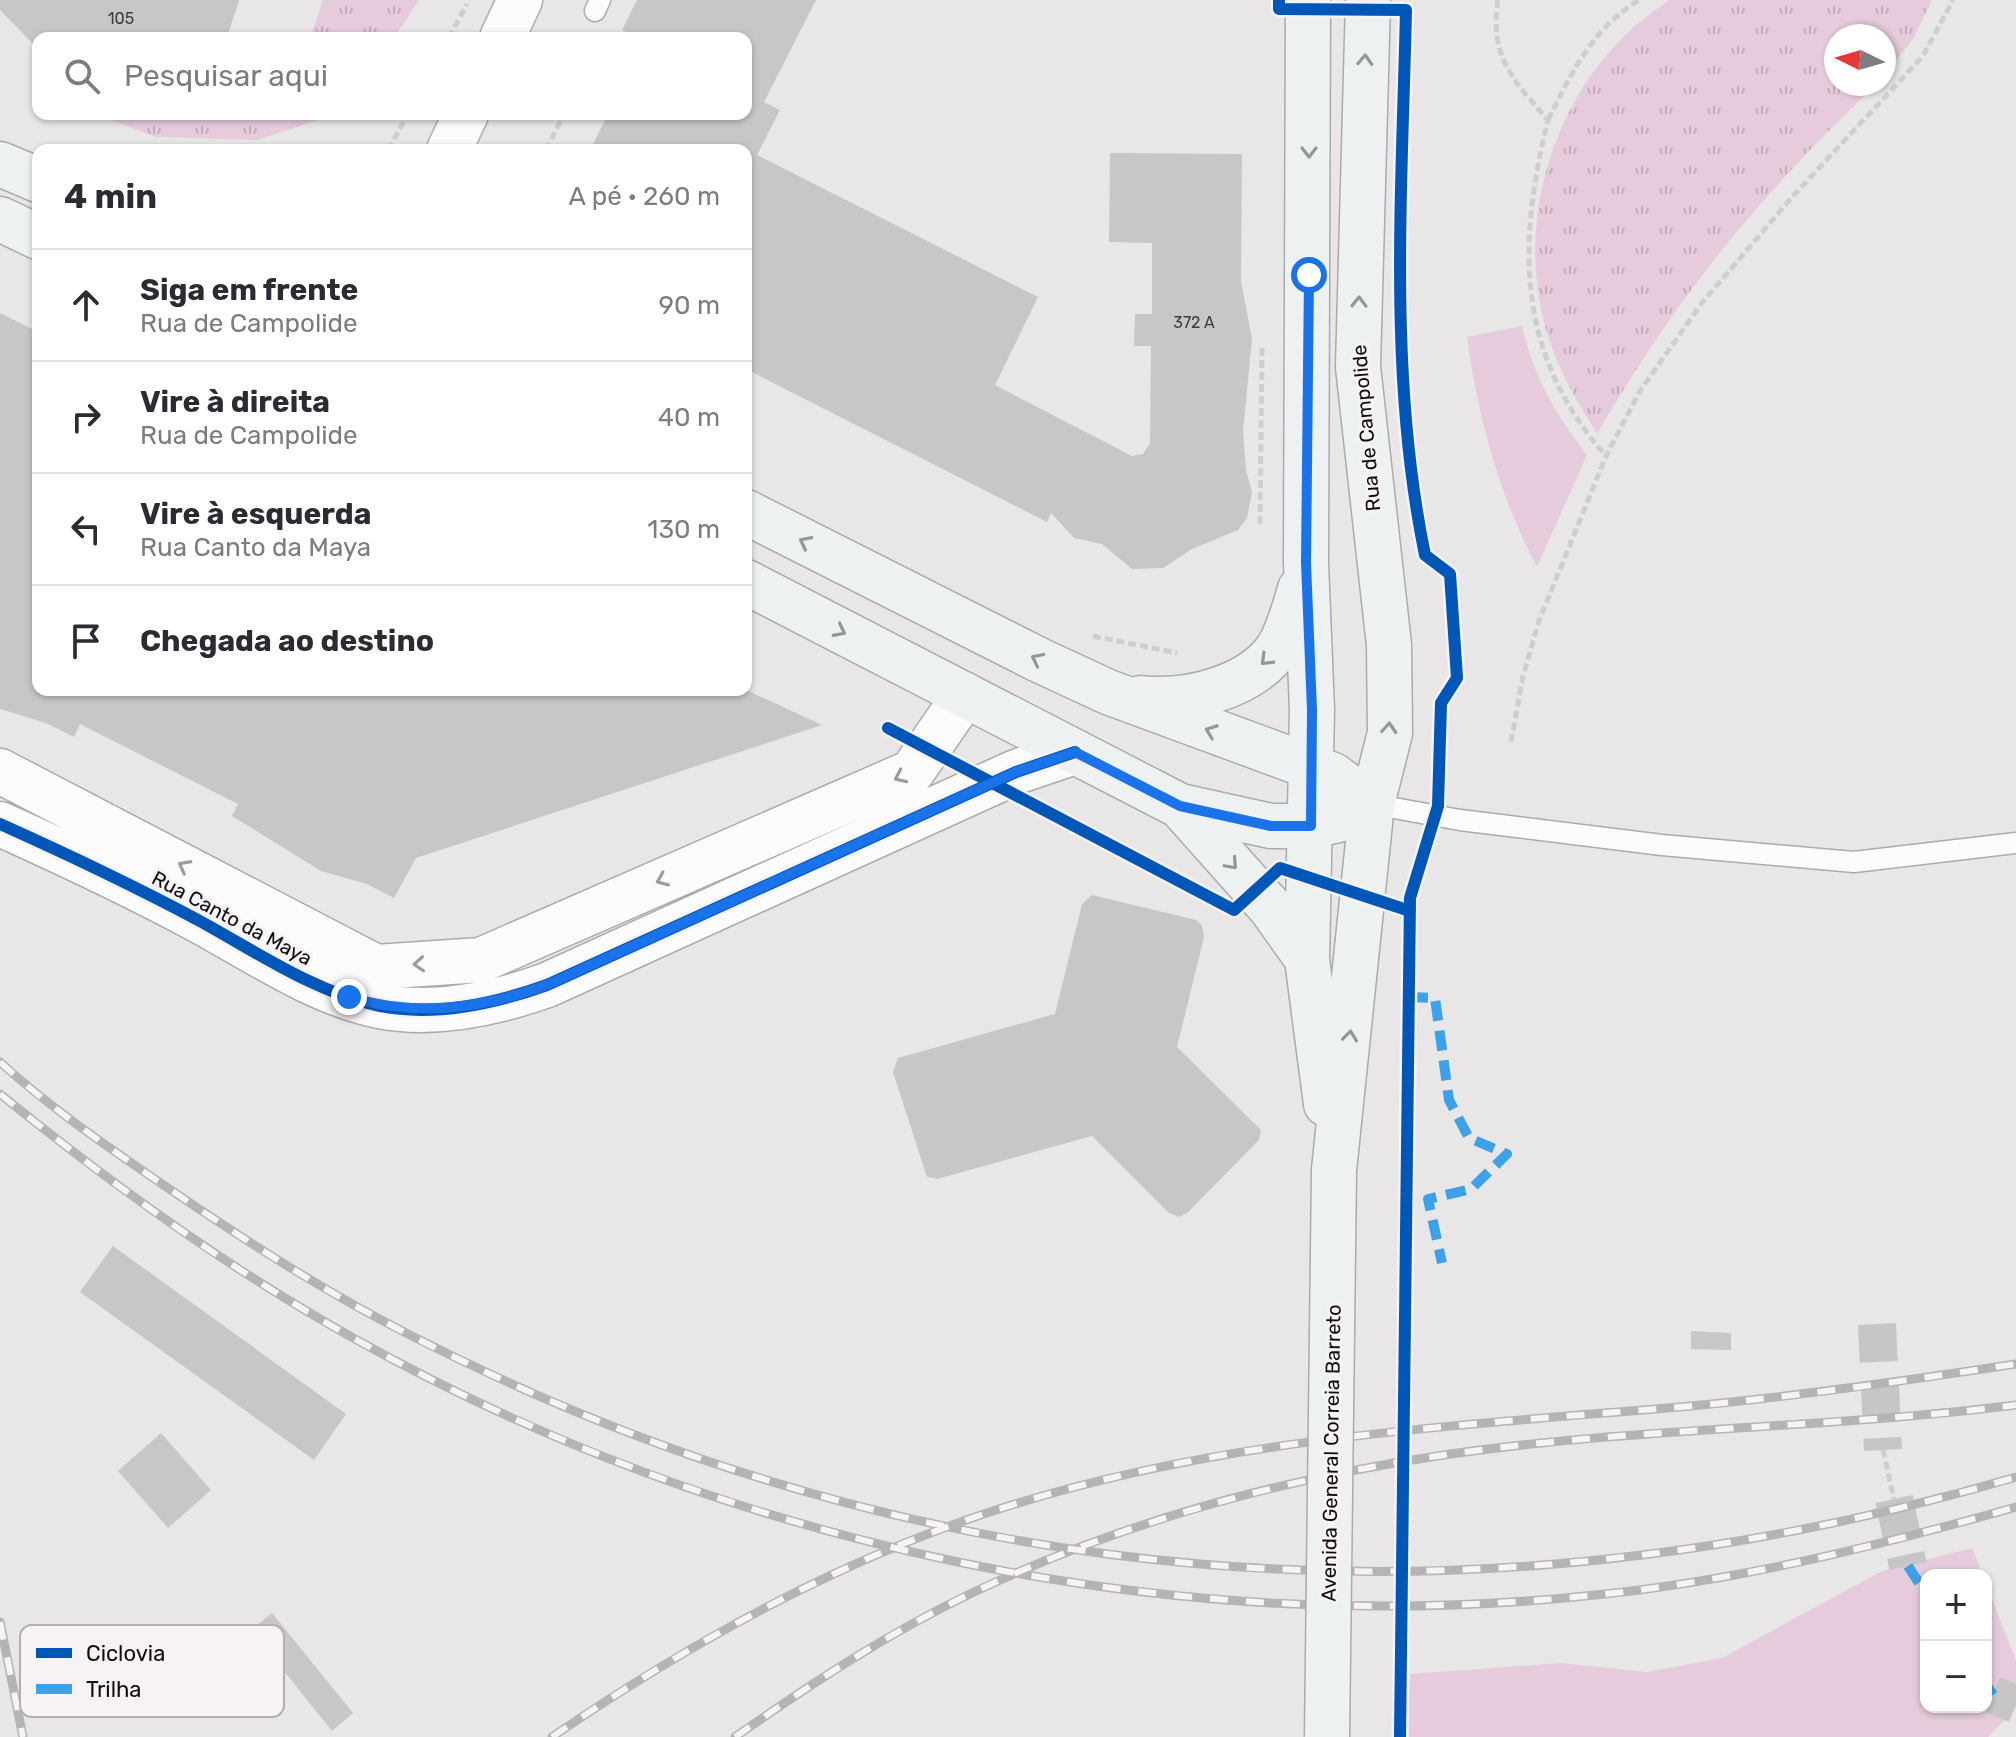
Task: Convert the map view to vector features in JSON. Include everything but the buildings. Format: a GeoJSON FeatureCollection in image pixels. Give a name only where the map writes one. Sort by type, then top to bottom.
{"type":"FeatureCollection","features":[{"type":"Feature","properties":{"kind":"main road"},"geometry":{"type":"LineString","coordinates":[[1308,0],[1306,563],[1312,710],[1311,797]]}},
{"type":"Feature","properties":{"kind":"main road","name":"Rua de Campolide"},"geometry":{"type":"LineString","coordinates":[[1368,0],[1358,367],[1389,645],[1390,733],[1372,804]]}},
{"type":"Feature","properties":{"kind":"main road"},"geometry":{"type":"LineString","coordinates":[[0,164],[32,177]]}},
{"type":"Feature","properties":{"kind":"main road"},"geometry":{"type":"LineString","coordinates":[[0,219],[32,234]]}},
{"type":"Feature","properties":{"kind":"main road"},"geometry":{"type":"LineString","coordinates":[[752,515],[1108,692],[1311,797],[1342,820],[1368,810],[1372,804],[1333,775],[1311,797],[1271,826],[1180,806],[752,585]]}},
{"type":"Feature","properties":{"kind":"main road"},"geometry":{"type":"LineString","coordinates":[[1108,692],[1160,700],[1186,697],[1218,688],[1263,665],[1278,647],[1291,620],[1306,563]]}},
{"type":"Feature","properties":{"kind":"main road","name":"Avenida General Correia Barreto"},"geometry":{"type":"LineString","coordinates":[[1311,797],[1307,959],[1334,1170]]}},
{"type":"Feature","properties":{"kind":"main road","name":"Avenida General Correia Barreto"},"geometry":{"type":"LineString","coordinates":[[1327,1737],[1334,1170],[1372,804]]}},
{"type":"Feature","properties":{"kind":"main road"},"geometry":{"type":"LineString","coordinates":[[1180,806],[1270,907],[1307,959]]}},
{"type":"Feature","properties":{"kind":"street"},"geometry":{"type":"LineString","coordinates":[[505,32],[520,0]]}},
{"type":"Feature","properties":{"kind":"street"},"geometry":{"type":"LineString","coordinates":[[452,144],[463,120]]}},
{"type":"Feature","properties":{"kind":"street","name":"Rua Canto da Maya"},"geometry":{"type":"LineString","coordinates":[[0,771],[376,967],[481,960],[912,772],[965,695]]}},
{"type":"Feature","properties":{"kind":"street","name":"Rua Canto da Maya"},"geometry":{"type":"LineString","coordinates":[[0,824],[193,918],[311,982],[380,1006],[428,1010],[508,999],[547,985],[1016,772],[1075,752]]}},
{"type":"Feature","properties":{"kind":"lane"},"geometry":{"type":"LineString","coordinates":[[1372,804],[1460,820],[1646,844],[1854,862],[2016,843]]}},
{"type":"Feature","properties":{"kind":"path"},"geometry":{"type":"LineString","coordinates":[[452,32],[470,0]]}},
{"type":"Feature","properties":{"kind":"path"},"geometry":{"type":"LineString","coordinates":[[1498,0],[1498,48],[1508,74],[1548,120]]}},
{"type":"Feature","properties":{"kind":"path"},"geometry":{"type":"LineString","coordinates":[[1606,456],[1580,426],[1558,388],[1537,334],[1527,279],[1527,226],[1548,120],[1584,50],[1615,14],[1639,0]]}},
{"type":"Feature","properties":{"kind":"path"},"geometry":{"type":"LineString","coordinates":[[1511,742],[1523,676],[1539,621],[1606,456],[1640,391],[1701,304],[1793,196],[1923,56],[1953,0]]}},
{"type":"Feature","properties":{"kind":"path"},"geometry":{"type":"LineString","coordinates":[[391,144],[405,120]]}},
{"type":"Feature","properties":{"kind":"path"},"geometry":{"type":"LineString","coordinates":[[549,144],[561,120]]}},
{"type":"Feature","properties":{"kind":"path"},"geometry":{"type":"LineString","coordinates":[[1260,526],[1261,352],[1265,339]]}},
{"type":"Feature","properties":{"kind":"path"},"geometry":{"type":"LineString","coordinates":[[1090,635],[1177,653],[1190,650]]}},
{"type":"Feature","properties":{"kind":"path"},"geometry":{"type":"LineString","coordinates":[[1883,1450],[1894,1499]]}},
{"type":"Feature","properties":{"kind":"green space"},"geometry":{"type":"Polygon","coordinates":[[[323,0],[419,0],[398,32],[312,32],[323,0]]]}},
{"type":"Feature","properties":{"kind":"green space"},"geometry":{"type":"Polygon","coordinates":[[[1670,0],[1932,0],[1913,39],[1896,61],[1896,24],[1824,24],[1824,96],[1864,96],[1796,165],[1724,248],[1658,337],[1597,434],[1571,389],[1550,342],[1539,295],[1535,246],[1540,198],[1553,151],[1572,106],[1599,65],[1631,29],[1670,0]]]}},
{"type":"Feature","properties":{"kind":"green space"},"geometry":{"type":"Polygon","coordinates":[[[110,120],[318,120],[257,140],[156,137],[110,120]]]}},
{"type":"Feature","properties":{"kind":"green space"},"geometry":{"type":"Polygon","coordinates":[[[1522,326],[1532,361],[1547,394],[1587,455],[1537,567],[1512,512],[1492,455],[1477,397],[1467,337],[1522,326]]]}},
{"type":"Feature","properties":{"kind":"green space"},"geometry":{"type":"Polygon","coordinates":[[[1972,1548],[1981,1569],[1920,1569],[1920,1713],[1992,1713],[1992,1599],[2016,1661],[2016,1708],[1988,1737],[1409,1737],[1410,1674],[1561,1663],[1647,1672],[1722,1658],[1880,1572],[1972,1548]]]}},
{"type":"Feature","properties":{"kind":"tunnel"},"geometry":{"type":"LineString","coordinates":[[1877,1324],[1883,1450]]}},
{"type":"Feature","properties":{"kind":"tunnel"},"geometry":{"type":"LineString","coordinates":[[1894,1499],[1908,1566]]}},
{"type":"Feature","properties":{"kind":"tunnel"},"geometry":{"type":"LineString","coordinates":[[1993,1695],[2016,1704]]}},
{"type":"Feature","properties":{"kind":"railway"},"geometry":{"type":"LineString","coordinates":[[0,1062],[71,1120],[211,1217],[276,1259],[412,1336],[605,1423],[801,1490],[999,1537],[1200,1564],[1403,1571],[1606,1559],[1811,1528],[2016,1477]]}},
{"type":"Feature","properties":{"kind":"railway"},"geometry":{"type":"LineString","coordinates":[[0,1094],[128,1193],[262,1284],[355,1339],[499,1412],[649,1474],[803,1524],[960,1562],[1121,1589],[1282,1603],[1444,1605],[1657,1588],[1761,1570],[1864,1547],[2016,1507]]}},
{"type":"Feature","properties":{"kind":"railway"},"geometry":{"type":"LineString","coordinates":[[552,1737],[711,1637],[822,1579],[937,1531],[1080,1486],[1164,1466],[1335,1439],[1764,1398],[2016,1364]]}},
{"type":"Feature","properties":{"kind":"railway"},"geometry":{"type":"LineString","coordinates":[[735,1737],[850,1660],[972,1593],[1085,1545],[1262,1491],[1383,1465],[1515,1446],[2016,1405]]}},
{"type":"Feature","properties":{"kind":"railway"},"geometry":{"type":"LineString","coordinates":[[0,1622],[23,1737]]}},
{"type":"Feature","properties":{"kind":"marked path"},"geometry":{"type":"LineString","coordinates":[[1408,997],[1435,998],[1449,1100],[1469,1138],[1507,1154],[1471,1189],[1428,1199],[1442,1263]]}},
{"type":"Feature","properties":{"kind":"marked path"},"geometry":{"type":"LineString","coordinates":[[1908,1566],[1920,1585]]}},
{"type":"Feature","properties":{"kind":"cycle path"},"geometry":{"type":"LineString","coordinates":[[1279,0],[1279,9],[1406,10],[1400,215],[1406,420],[1413,488],[1425,555],[1450,574],[1457,678],[1441,703],[1438,806],[1410,898],[1400,1737]]}},
{"type":"Feature","properties":{"kind":"cycle path"},"geometry":{"type":"LineString","coordinates":[[888,728],[1234,910],[1280,868],[1410,911]]}},
{"type":"Feature","properties":{"kind":"cycle path"},"geometry":{"type":"LineString","coordinates":[[0,824],[149,895],[331,991],[379,1006],[443,1009],[485,1003],[547,985],[1016,772],[1075,752]]}},
{"type":"Feature","properties":{"kind":"route"},"geometry":{"type":"LineString","coordinates":[[349,997],[380,1006],[428,1010],[508,999],[547,985],[729,904],[1016,772],[1075,752],[1180,806],[1271,826],[1311,826],[1312,710],[1306,563],[1309,275]]}}]}
